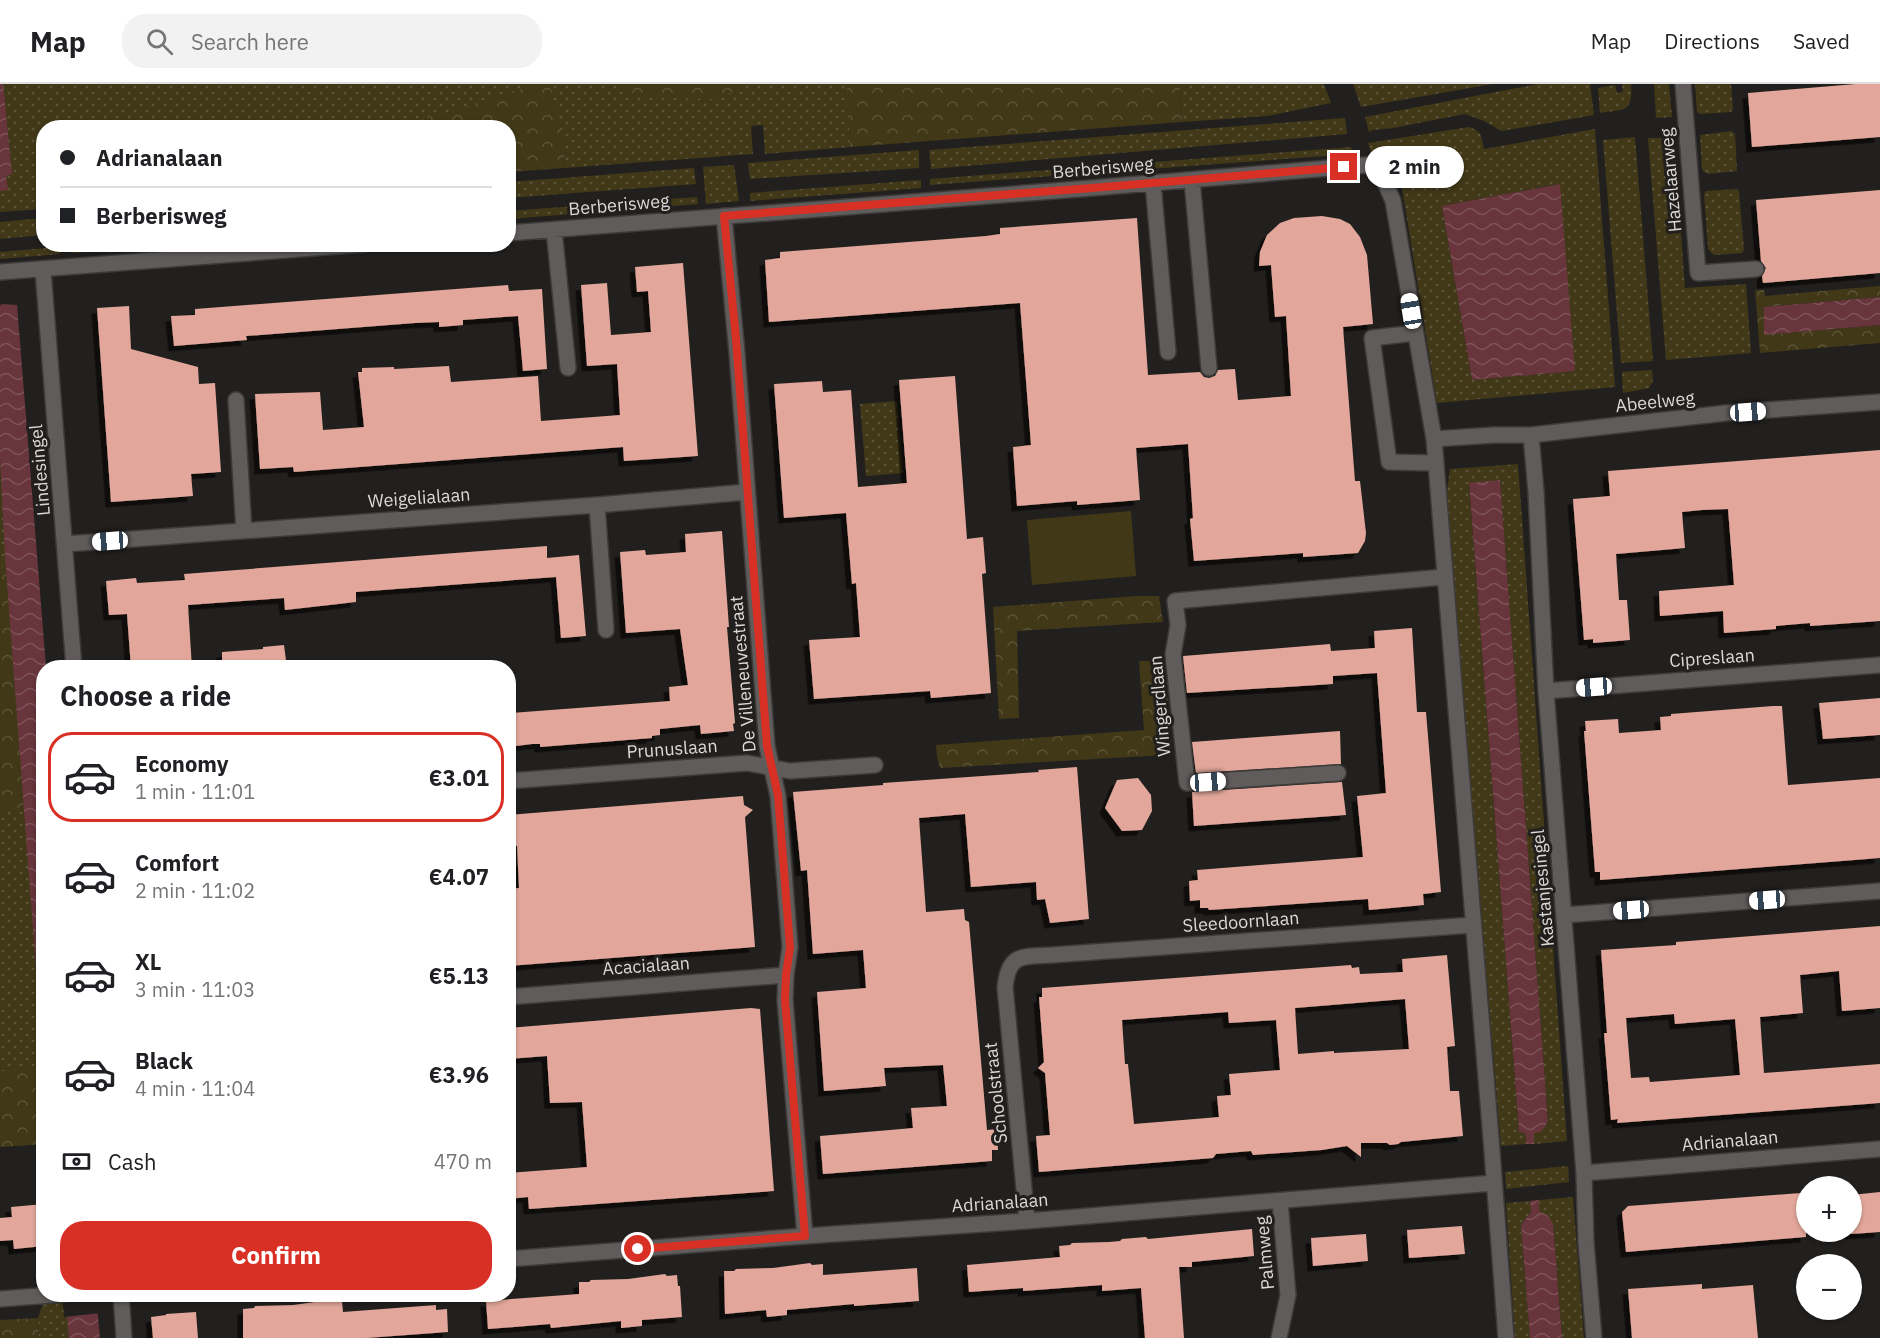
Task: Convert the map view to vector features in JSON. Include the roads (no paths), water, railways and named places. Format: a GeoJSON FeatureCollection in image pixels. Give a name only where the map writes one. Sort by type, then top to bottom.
{"type":"FeatureCollection","features":[{"type":"Feature","properties":{"kind":"street","name":"Hazelaarweg"},"geometry":{"type":"LineString","coordinates":[[1683,84],[1698,273],[1756,269]]}},
{"type":"Feature","properties":{"kind":"street","name":"Berberisweg"},"geometry":{"type":"LineString","coordinates":[[516,232],[1366,165],[1380,170],[1393,201],[1434,439]]}},
{"type":"Feature","properties":{"kind":"street"},"geometry":{"type":"LineString","coordinates":[[1192,180],[1209,368]]}},
{"type":"Feature","properties":{"kind":"street"},"geometry":{"type":"LineString","coordinates":[[1153,183],[1168,352]]}},
{"type":"Feature","properties":{"kind":"street","name":"De Villeneuvestraat"},"geometry":{"type":"LineString","coordinates":[[724,216],[767,746],[778,795],[790,947],[785,1000],[805,1236]]}},
{"type":"Feature","properties":{"kind":"street","name":"Berberisweg"},"geometry":{"type":"LineString","coordinates":[[554,230],[568,368]]}},
{"type":"Feature","properties":{"kind":"street"},"geometry":{"type":"LineString","coordinates":[[0,272],[266,252]]}},
{"type":"Feature","properties":{"kind":"street","name":"Lindesingel"},"geometry":{"type":"LineString","coordinates":[[44,270],[73,660]]}},
{"type":"Feature","properties":{"kind":"street"},"geometry":{"type":"LineString","coordinates":[[1415,333],[1372,338],[1389,462],[1435,463]]}},
{"type":"Feature","properties":{"kind":"street"},"geometry":{"type":"LineString","coordinates":[[236,400],[244,531]]}},
{"type":"Feature","properties":{"kind":"street","name":"Abeelweg"},"geometry":{"type":"LineString","coordinates":[[1434,439],[1531,435],[1726,413],[1880,402]]}},
{"type":"Feature","properties":{"kind":"street","name":"Kastanjesingel"},"geometry":{"type":"LineString","coordinates":[[1531,435],[1546,691],[1565,915],[1594,1338]]}},
{"type":"Feature","properties":{"kind":"street"},"geometry":{"type":"LineString","coordinates":[[1434,439],[1506,1338]]}},
{"type":"Feature","properties":{"kind":"street","name":"Weigelialaan"},"geometry":{"type":"LineString","coordinates":[[65,544],[747,492]]}},
{"type":"Feature","properties":{"kind":"street"},"geometry":{"type":"LineString","coordinates":[[597,505],[606,630]]}},
{"type":"Feature","properties":{"kind":"street","name":"Wingerdlaan"},"geometry":{"type":"LineString","coordinates":[[1338,774],[1187,783],[1173,655],[1178,625],[1176,601],[1444,577]]}},
{"type":"Feature","properties":{"kind":"street","name":"Cipreslaan"},"geometry":{"type":"LineString","coordinates":[[1546,691],[1880,665]]}},
{"type":"Feature","properties":{"kind":"street","name":"Prunuslaan"},"geometry":{"type":"LineString","coordinates":[[516,781],[747,763],[790,771],[874,765]]}},
{"type":"Feature","properties":{"kind":"street"},"geometry":{"type":"LineString","coordinates":[[1565,915],[1880,891]]}},
{"type":"Feature","properties":{"kind":"street","name":"Sleedoornlaan"},"geometry":{"type":"LineString","coordinates":[[1012,962],[1033,956],[1473,925]]}},
{"type":"Feature","properties":{"kind":"street","name":"Schoolstraat"},"geometry":{"type":"LineString","coordinates":[[1012,962],[1005,987],[1027,1221]]}},
{"type":"Feature","properties":{"kind":"street","name":"Acacialaan"},"geometry":{"type":"LineString","coordinates":[[516,996],[786,975]]}},
{"type":"Feature","properties":{"kind":"street","name":"Adrianalaan"},"geometry":{"type":"LineString","coordinates":[[1584,1173],[1880,1149]]}},
{"type":"Feature","properties":{"kind":"street","name":"Adrianalaan"},"geometry":{"type":"LineString","coordinates":[[516,1258],[1027,1221],[1494,1183]]}},
{"type":"Feature","properties":{"kind":"street","name":"Palmweg"},"geometry":{"type":"LineString","coordinates":[[1279,1338],[1288,1295],[1280,1201]]}},
{"type":"Feature","properties":{"kind":"street"},"geometry":{"type":"LineString","coordinates":[[0,1299],[36,1297]]}},
{"type":"Feature","properties":{"kind":"street"},"geometry":{"type":"LineString","coordinates":[[122,1302],[124,1338]]}},
{"type":"Feature","properties":{"kind":"water"},"geometry":{"type":"Polygon","coordinates":[[[0,84],[3,84],[12,174],[6,176],[8,190],[0,191],[0,84]]]}},
{"type":"Feature","properties":{"kind":"water"},"geometry":{"type":"Polygon","coordinates":[[[1560,184],[1575,371],[1472,380],[1442,206],[1560,184]]]}},
{"type":"Feature","properties":{"kind":"water"},"geometry":{"type":"Polygon","coordinates":[[[1880,297],[1880,325],[1764,335],[1764,307],[1880,297]]]}},
{"type":"Feature","properties":{"kind":"water"},"geometry":{"type":"Polygon","coordinates":[[[2,304],[17,305],[45,660],[36,660],[36,970],[5,556],[0,458],[0,306],[2,304]]]}},
{"type":"Feature","properties":{"kind":"water"},"geometry":{"type":"Polygon","coordinates":[[[1500,480],[1548,1122],[1541,1132],[1534,1133],[1534,1144],[1526,1144],[1526,1134],[1519,1131],[1469,483],[1500,480]]]}},
{"type":"Feature","properties":{"kind":"water"},"geometry":{"type":"Polygon","coordinates":[[[1539,1200],[1539,1211],[1547,1215],[1553,1223],[1562,1338],[1530,1338],[1521,1225],[1531,1212],[1530,1201],[1539,1200]]]}},
{"type":"Feature","properties":{"kind":"water"},"geometry":{"type":"Polygon","coordinates":[[[66,1302],[97,1302],[100,1338],[69,1338],[66,1302]]]}}]}
